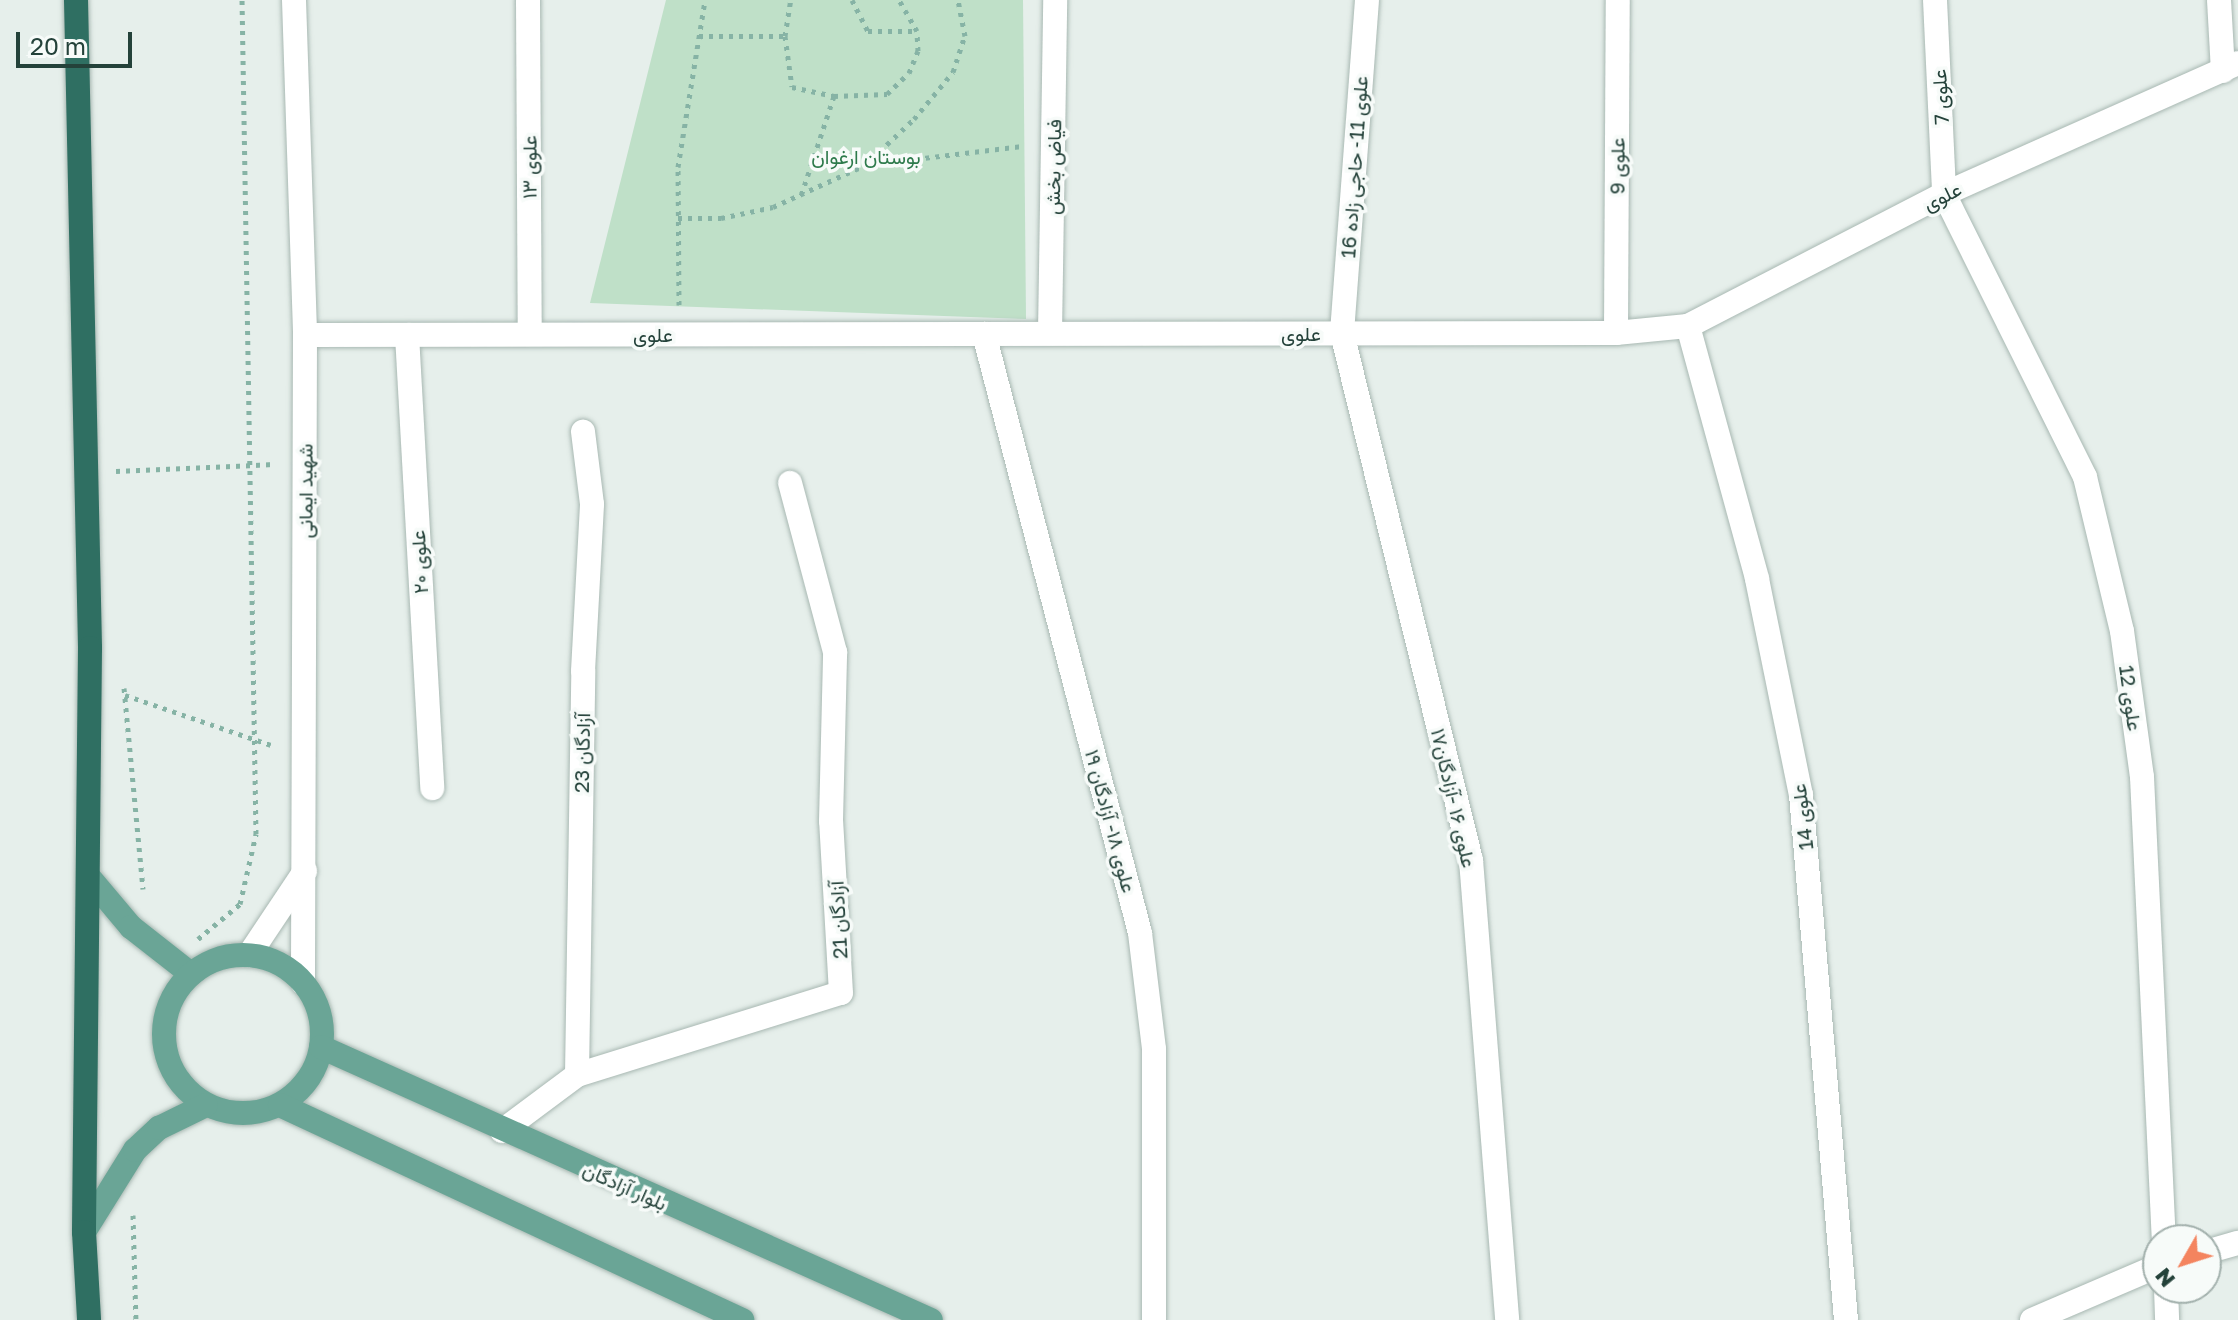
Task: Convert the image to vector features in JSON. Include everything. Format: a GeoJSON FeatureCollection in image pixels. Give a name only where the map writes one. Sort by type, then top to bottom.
{"type":"FeatureCollection","features":[{"type":"Feature","properties":{"kind":"highway"},"geometry":{"type":"LineString","coordinates":[[76,0],[90,648],[84,1232],[89,1320]]}},
{"type":"Feature","properties":{"kind":"main road"},"geometry":{"type":"LineString","coordinates":[[88,876],[131,927],[191,974]]}},
{"type":"Feature","properties":{"kind":"main road"},"geometry":{"type":"LineString","coordinates":[[249,955],[270,960],[303,983],[316,1002],[321,1047],[308,1081],[280,1105],[230,1113],[206,1105],[171,1068],[163,1043],[165,1017],[174,993],[191,974],[209,962],[249,955]]}},
{"type":"Feature","properties":{"kind":"main road","name":"بلوار آزادگان"},"geometry":{"type":"LineString","coordinates":[[321,1047],[502,1131],[931,1320]]}},
{"type":"Feature","properties":{"kind":"main road"},"geometry":{"type":"LineString","coordinates":[[84,1232],[135,1150],[159,1128],[206,1105]]}},
{"type":"Feature","properties":{"kind":"main road"},"geometry":{"type":"LineString","coordinates":[[280,1105],[742,1320]]}},
{"type":"Feature","properties":{"kind":"street","name":"شهید ایمانی"},"geometry":{"type":"LineString","coordinates":[[294,0],[305,335],[303,983]]}},
{"type":"Feature","properties":{"kind":"street","name":"علوی ۱۳"},"geometry":{"type":"LineString","coordinates":[[528,0],[530,334]]}},
{"type":"Feature","properties":{"kind":"street","name":"فیاض بخش"},"geometry":{"type":"LineString","coordinates":[[1050,333],[1055,0]]}},
{"type":"Feature","properties":{"kind":"street","name":"علوی 11- حاجی زاده 16"},"geometry":{"type":"LineString","coordinates":[[1342,333],[1367,0]]}},
{"type":"Feature","properties":{"kind":"street","name":"علوی 9"},"geometry":{"type":"LineString","coordinates":[[1616,333],[1618,0]]}},
{"type":"Feature","properties":{"kind":"street","name":"علوی 7"},"geometry":{"type":"LineString","coordinates":[[1935,0],[1944,194]]}},
{"type":"Feature","properties":{"kind":"street"},"geometry":{"type":"LineString","coordinates":[[2219,0],[2231,67]]}},
{"type":"Feature","properties":{"kind":"street","name":"علوی"},"geometry":{"type":"LineString","coordinates":[[305,335],[1616,333],[1688,326],[1944,194],[2231,67]]}},
{"type":"Feature","properties":{"kind":"street","name":"علوی 12"},"geometry":{"type":"LineString","coordinates":[[1944,194],[2085,477],[2122,631],[2142,777],[2163,1224]]}},
{"type":"Feature","properties":{"kind":"street","name":"علوی 14"},"geometry":{"type":"LineString","coordinates":[[1688,326],[1757,579],[1801,795],[1846,1320]]}},
{"type":"Feature","properties":{"kind":"street","name":"علوی ۱۶ -آزادگان۱۷"},"geometry":{"type":"LineString","coordinates":[[1342,333],[1471,860],[1507,1320]]}},
{"type":"Feature","properties":{"kind":"street","name":"علوی ۱٨- آزادگان ۱۹"},"geometry":{"type":"LineString","coordinates":[[984,334],[1140,933],[1154,1049],[1154,1320]]}},
{"type":"Feature","properties":{"kind":"street","name":"علوی ۲۰"},"geometry":{"type":"LineString","coordinates":[[407,335],[432,788]]}},
{"type":"Feature","properties":{"kind":"street","name":"آزادگان 23"},"geometry":{"type":"LineString","coordinates":[[577,1075],[583,671],[592,504],[583,432]]}},
{"type":"Feature","properties":{"kind":"street","name":"آزادگان 21"},"geometry":{"type":"LineString","coordinates":[[502,1131],[577,1075],[841,993],[831,821],[835,652],[790,483]]}},
{"type":"Feature","properties":{"kind":"street"},"geometry":{"type":"LineString","coordinates":[[249,955],[305,871]]}},
{"type":"Feature","properties":{"kind":"street"},"geometry":{"type":"LineString","coordinates":[[2032,1320],[2142,1273]]}},
{"type":"Feature","properties":{"kind":"path"},"geometry":{"type":"LineString","coordinates":[[203,940],[240,904],[256,834],[242,0]]}},
{"type":"Feature","properties":{"kind":"path"},"geometry":{"type":"LineString","coordinates":[[679,334],[678,167],[705,0]]}},
{"type":"Feature","properties":{"kind":"path"},"geometry":{"type":"LineString","coordinates":[[791,0],[785,36],[792,87],[834,96],[887,94],[909,73],[918,51],[917,31],[899,0]]}},
{"type":"Feature","properties":{"kind":"path"},"geometry":{"type":"LineString","coordinates":[[852,0],[868,31],[917,31]]}},
{"type":"Feature","properties":{"kind":"path"},"geometry":{"type":"LineString","coordinates":[[678,218],[721,218],[801,196],[865,165],[914,119],[953,72],[965,36],[958,0]]}},
{"type":"Feature","properties":{"kind":"path"},"geometry":{"type":"LineString","coordinates":[[699,36],[785,36]]}},
{"type":"Feature","properties":{"kind":"path"},"geometry":{"type":"LineString","coordinates":[[801,196],[834,96]]}},
{"type":"Feature","properties":{"kind":"path"},"geometry":{"type":"LineString","coordinates":[[865,165],[1053,142]]}},
{"type":"Feature","properties":{"kind":"path"},"geometry":{"type":"LineString","coordinates":[[111,472],[305,464]]}},
{"type":"Feature","properties":{"kind":"path"},"geometry":{"type":"LineString","coordinates":[[125,695],[255,737],[305,762]]}},
{"type":"Feature","properties":{"kind":"path"},"geometry":{"type":"LineString","coordinates":[[132,1210],[136,1320]]}},
{"type":"Feature","properties":{"kind":"green space","name":"بوستان ارغوان"},"geometry":{"type":"Polygon","coordinates":[[[666,0],[1023,0],[1026,319],[590,303],[666,0]]]}}]}
